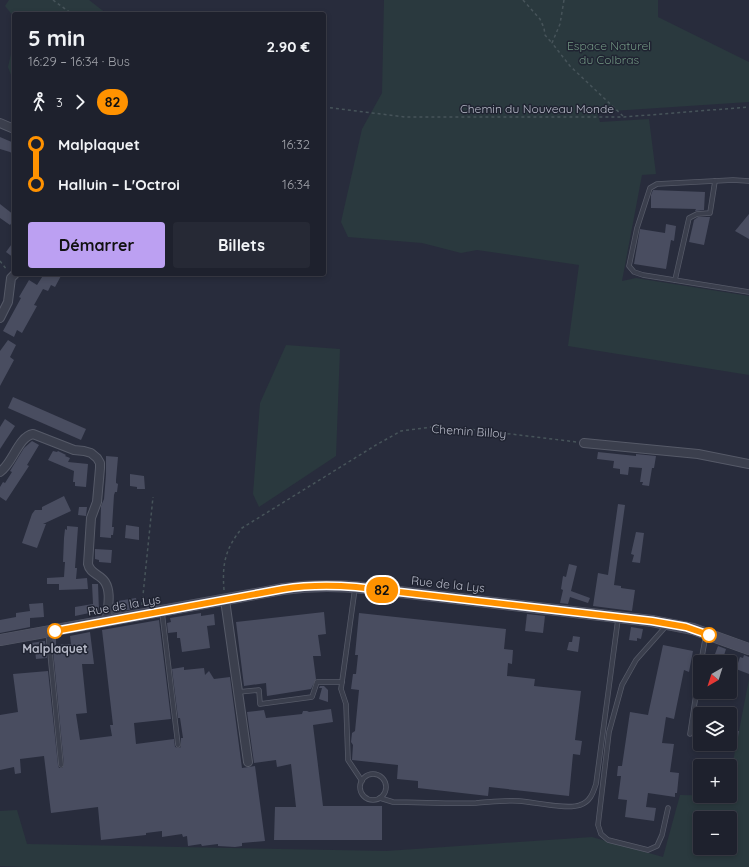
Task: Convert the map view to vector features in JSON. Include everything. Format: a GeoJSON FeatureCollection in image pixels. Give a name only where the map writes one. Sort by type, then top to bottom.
{"type":"FeatureCollection","features":[{"type":"Feature","properties":{"kind":"main road","name":"Rue de la Lys"},"geometry":{"type":"LineString","coordinates":[[0,640],[306,586],[327,585],[356,587],[669,624],[706,634],[749,649]]}},
{"type":"Feature","properties":{"kind":"street"},"geometry":{"type":"LineString","coordinates":[[0,123],[12,128]]}},
{"type":"Feature","properties":{"kind":"street"},"geometry":{"type":"LineString","coordinates":[[0,318],[8,302],[10,281],[13,276]]}},
{"type":"Feature","properties":{"kind":"street"},"geometry":{"type":"LineString","coordinates":[[0,472],[5,468],[23,441],[31,434],[40,436],[74,450],[88,452],[97,458],[100,471],[97,504],[91,518],[88,564],[90,570],[106,584],[108,598],[107,621]]}},
{"type":"Feature","properties":{"kind":"street"},"geometry":{"type":"LineString","coordinates":[[584,443],[698,454],[749,464]]}},
{"type":"Feature","properties":{"kind":"street"},"geometry":{"type":"LineString","coordinates":[[225,600],[248,762]]}},
{"type":"Feature","properties":{"kind":"lane"},"geometry":{"type":"LineString","coordinates":[[675,280],[688,218],[697,214],[710,213],[715,181]]}},
{"type":"Feature","properties":{"kind":"lane"},"geometry":{"type":"LineString","coordinates":[[749,181],[657,184],[650,188],[637,228],[630,266],[634,272],[643,275],[749,292]]}},
{"type":"Feature","properties":{"kind":"lane"},"geometry":{"type":"LineString","coordinates":[[356,587],[341,690],[346,704],[348,760],[362,780]]}},
{"type":"Feature","properties":{"kind":"lane"},"geometry":{"type":"LineString","coordinates":[[162,612],[178,745]]}},
{"type":"Feature","properties":{"kind":"lane"},"geometry":{"type":"LineString","coordinates":[[380,798],[393,802],[476,803],[499,800],[571,807],[581,805],[587,801],[593,794],[596,784],[618,617]]}},
{"type":"Feature","properties":{"kind":"lane"},"geometry":{"type":"LineString","coordinates":[[668,808],[662,835],[657,846],[648,850],[608,840],[601,834],[598,826],[609,732],[622,684],[636,660],[669,624]]}},
{"type":"Feature","properties":{"kind":"lane"},"geometry":{"type":"LineString","coordinates":[[48,632],[61,765]]}},
{"type":"Feature","properties":{"kind":"lane"},"geometry":{"type":"LineString","coordinates":[[702,655],[706,634]]}},
{"type":"Feature","properties":{"kind":"lane"},"geometry":{"type":"LineString","coordinates":[[238,692],[259,690],[260,704],[312,697],[317,682],[342,682]]}},
{"type":"Feature","properties":{"kind":"lane"},"geometry":{"type":"LineString","coordinates":[[690,734],[695,699]]}},
{"type":"Feature","properties":{"kind":"lane"},"geometry":{"type":"LineString","coordinates":[[373,774],[381,776],[386,783],[384,795],[380,798],[372,800],[364,796],[360,789],[362,780],[373,774]]}},
{"type":"Feature","properties":{"kind":"path"},"geometry":{"type":"LineString","coordinates":[[53,0],[69,12]]}},
{"type":"Feature","properties":{"kind":"path"},"geometry":{"type":"LineString","coordinates":[[523,0],[540,19],[545,35],[570,66],[624,117]]}},
{"type":"Feature","properties":{"kind":"path"},"geometry":{"type":"LineString","coordinates":[[552,43],[560,24],[564,0]]}},
{"type":"Feature","properties":{"kind":"path","name":"Chemin du Nouveau Monde"},"geometry":{"type":"LineString","coordinates":[[326,107],[405,117],[624,117],[749,107]]}},
{"type":"Feature","properties":{"kind":"path"},"geometry":{"type":"LineString","coordinates":[[0,261],[3,266],[12,273]]}},
{"type":"Feature","properties":{"kind":"path","name":"Chemin Billoy"},"geometry":{"type":"LineString","coordinates":[[225,600],[223,573],[227,551],[242,528],[401,431],[432,427],[469,429],[584,443]]}},
{"type":"Feature","properties":{"kind":"path"},"geometry":{"type":"LineString","coordinates":[[141,615],[153,497]]}},
{"type":"Feature","properties":{"kind":"green space"},"geometry":{"type":"Polygon","coordinates":[[[9,0],[89,0],[104,12],[12,12],[12,15],[5,6],[9,0]]]}},
{"type":"Feature","properties":{"kind":"green space","name":"Espace Naturel du Colbras"},"geometry":{"type":"Polygon","coordinates":[[[384,0],[658,0],[658,17],[749,62],[749,102],[597,112],[600,122],[649,119],[656,174],[642,175],[622,281],[636,278],[749,296],[749,375],[568,346],[579,265],[477,250],[461,253],[422,243],[348,237],[341,222],[362,129],[382,93],[384,0]]]}},
{"type":"Feature","properties":{"kind":"green space"},"geometry":{"type":"Polygon","coordinates":[[[12,50],[12,78],[8,67],[12,50]]]}},
{"type":"Feature","properties":{"kind":"green space"},"geometry":{"type":"Polygon","coordinates":[[[286,345],[340,349],[336,456],[259,507],[253,494],[260,403],[286,345]]]}},
{"type":"Feature","properties":{"kind":"green space"},"geometry":{"type":"Polygon","coordinates":[[[749,679],[749,867],[0,866],[0,811],[17,810],[27,844],[386,851],[592,837],[663,857],[680,795],[693,795],[693,803],[737,803],[737,759],[733,759],[735,751],[737,751],[737,741],[749,679]]]}},
{"type":"Feature","properties":{"kind":"building"},"geometry":{"type":"Polygon","coordinates":[[[0,137],[12,142],[12,154],[0,149],[0,137]]]}},
{"type":"Feature","properties":{"kind":"building"},"geometry":{"type":"Polygon","coordinates":[[[653,190],[705,192],[704,210],[695,211],[696,209],[651,208],[651,195],[653,190]]]}},
{"type":"Feature","properties":{"kind":"building"},"geometry":{"type":"Polygon","coordinates":[[[0,204],[12,213],[12,222],[10,225],[0,218],[0,204]]]}},
{"type":"Feature","properties":{"kind":"building"},"geometry":{"type":"Polygon","coordinates":[[[749,214],[749,239],[735,231],[749,214]]]}},
{"type":"Feature","properties":{"kind":"building"},"geometry":{"type":"Polygon","coordinates":[[[698,217],[710,217],[704,245],[689,242],[694,220],[698,217]]]}},
{"type":"Feature","properties":{"kind":"building"},"geometry":{"type":"Polygon","coordinates":[[[666,224],[676,226],[674,241],[671,240],[666,269],[634,264],[640,229],[665,233],[666,224]]]}},
{"type":"Feature","properties":{"kind":"building"},"geometry":{"type":"Polygon","coordinates":[[[12,244],[12,256],[6,252],[12,244]]]}},
{"type":"Feature","properties":{"kind":"building"},"geometry":{"type":"Polygon","coordinates":[[[43,276],[61,276],[55,287],[51,285],[48,291],[43,289],[34,305],[37,306],[22,333],[17,330],[14,337],[3,331],[29,280],[37,285],[43,276]]]}},
{"type":"Feature","properties":{"kind":"building"},"geometry":{"type":"Polygon","coordinates":[[[8,340],[16,345],[10,357],[14,360],[0,386],[0,351],[8,340]]]}},
{"type":"Feature","properties":{"kind":"building"},"geometry":{"type":"Polygon","coordinates":[[[13,397],[86,429],[81,440],[8,408],[13,397]]]}},
{"type":"Feature","properties":{"kind":"building"},"geometry":{"type":"Polygon","coordinates":[[[5,419],[15,426],[0,449],[0,427],[5,419]]]}},
{"type":"Feature","properties":{"kind":"building"},"geometry":{"type":"Polygon","coordinates":[[[32,441],[39,445],[27,465],[29,466],[6,501],[0,497],[0,487],[3,482],[5,483],[12,472],[10,471],[24,448],[32,441]]]}},
{"type":"Feature","properties":{"kind":"building"},"geometry":{"type":"Polygon","coordinates":[[[53,451],[58,451],[66,455],[65,456],[70,458],[68,462],[88,464],[86,487],[75,486],[75,482],[73,482],[74,471],[48,460],[53,451]]]}},
{"type":"Feature","properties":{"kind":"building"},"geometry":{"type":"Polygon","coordinates":[[[598,452],[636,456],[636,454],[656,456],[649,486],[642,485],[643,482],[640,482],[642,468],[629,467],[628,475],[620,474],[620,469],[613,468],[614,461],[597,459],[598,452]]]}},
{"type":"Feature","properties":{"kind":"building"},"geometry":{"type":"Polygon","coordinates":[[[106,456],[118,457],[116,483],[118,484],[117,492],[115,492],[114,495],[112,527],[114,527],[111,538],[100,537],[101,506],[104,499],[106,474],[106,456]]]}},
{"type":"Feature","properties":{"kind":"building"},"geometry":{"type":"Polygon","coordinates":[[[130,474],[144,476],[145,489],[137,489],[137,487],[130,486],[130,474]]]}},
{"type":"Feature","properties":{"kind":"building"},"geometry":{"type":"Polygon","coordinates":[[[64,496],[71,511],[43,524],[46,524],[37,548],[22,543],[32,514],[35,510],[42,510],[42,507],[64,496]]]}},
{"type":"Feature","properties":{"kind":"building"},"geometry":{"type":"Polygon","coordinates":[[[618,504],[625,505],[614,585],[621,586],[621,588],[635,590],[632,611],[593,606],[598,573],[608,575],[618,504]]]}},
{"type":"Feature","properties":{"kind":"building"},"geometry":{"type":"Polygon","coordinates":[[[79,507],[87,507],[86,516],[78,515],[79,507]]]}},
{"type":"Feature","properties":{"kind":"building"},"geometry":{"type":"Polygon","coordinates":[[[126,525],[139,527],[139,540],[125,538],[126,525]]]}},
{"type":"Feature","properties":{"kind":"building"},"geometry":{"type":"Polygon","coordinates":[[[67,526],[78,527],[75,568],[77,568],[76,579],[87,578],[88,589],[59,590],[59,584],[47,584],[47,578],[64,577],[64,538],[65,529],[67,530],[67,526]]]}},
{"type":"Feature","properties":{"kind":"building"},"geometry":{"type":"Polygon","coordinates":[[[636,532],[644,533],[640,563],[632,562],[634,555],[631,554],[636,532]]]}},
{"type":"Feature","properties":{"kind":"building"},"geometry":{"type":"Polygon","coordinates":[[[95,549],[112,550],[111,563],[99,562],[99,560],[95,559],[95,549]]]}},
{"type":"Feature","properties":{"kind":"building"},"geometry":{"type":"Polygon","coordinates":[[[569,564],[577,566],[571,591],[590,598],[588,603],[570,597],[568,604],[560,603],[563,590],[561,589],[563,576],[566,577],[569,564]]]}},
{"type":"Feature","properties":{"kind":"building"},"geometry":{"type":"Polygon","coordinates":[[[92,584],[98,584],[99,611],[75,616],[75,607],[93,604],[92,584]]]}},
{"type":"Feature","properties":{"kind":"building"},"geometry":{"type":"Polygon","coordinates":[[[136,598],[138,608],[113,613],[114,603],[136,598]]]}},
{"type":"Feature","properties":{"kind":"building"},"geometry":{"type":"Polygon","coordinates":[[[43,603],[44,617],[30,618],[30,627],[0,633],[0,620],[16,617],[16,613],[30,611],[29,604],[43,603]]]}},
{"type":"Feature","properties":{"kind":"building"},"geometry":{"type":"Polygon","coordinates":[[[324,612],[326,634],[318,635],[321,656],[313,656],[316,679],[311,689],[267,696],[266,683],[244,686],[236,622],[324,612]]]}},
{"type":"Feature","properties":{"kind":"building"},"geometry":{"type":"Polygon","coordinates":[[[201,613],[201,616],[214,614],[215,625],[207,626],[210,648],[182,652],[180,638],[177,638],[177,632],[168,633],[167,623],[171,622],[170,618],[201,613]]]}},
{"type":"Feature","properties":{"kind":"building"},"geometry":{"type":"Polygon","coordinates":[[[359,613],[506,629],[504,649],[513,650],[512,664],[508,663],[507,676],[535,679],[534,686],[581,691],[575,740],[582,741],[580,755],[573,754],[569,796],[489,787],[488,796],[418,788],[418,781],[397,779],[398,765],[352,760],[353,745],[351,742],[352,733],[355,731],[359,690],[351,689],[353,674],[356,674],[358,655],[355,655],[359,613]]]}},
{"type":"Feature","properties":{"kind":"building"},"geometry":{"type":"Polygon","coordinates":[[[527,614],[545,616],[543,633],[525,631],[527,614]]]}},
{"type":"Feature","properties":{"kind":"building"},"geometry":{"type":"Polygon","coordinates":[[[159,620],[171,719],[134,723],[136,744],[174,739],[175,747],[181,747],[181,738],[183,738],[180,718],[178,718],[172,669],[184,667],[184,670],[204,668],[205,675],[209,671],[214,679],[230,677],[242,768],[255,766],[265,841],[242,843],[242,846],[235,847],[218,846],[218,844],[188,846],[187,836],[183,837],[182,834],[162,837],[162,831],[146,833],[146,835],[101,840],[98,807],[51,813],[44,756],[20,759],[21,773],[15,774],[14,767],[0,770],[0,715],[18,712],[13,674],[48,671],[58,765],[59,768],[62,768],[64,765],[52,639],[56,639],[56,645],[71,644],[70,636],[90,632],[94,664],[82,664],[87,713],[76,714],[80,740],[112,736],[110,725],[113,725],[102,630],[159,620]]]}},
{"type":"Feature","properties":{"kind":"building"},"geometry":{"type":"Polygon","coordinates":[[[631,627],[643,629],[641,639],[637,638],[637,641],[629,640],[631,627]]]}},
{"type":"Feature","properties":{"kind":"building"},"geometry":{"type":"Polygon","coordinates":[[[573,636],[580,637],[578,652],[567,650],[569,642],[572,642],[573,636]]]}},
{"type":"Feature","properties":{"kind":"building"},"geometry":{"type":"Polygon","coordinates":[[[45,641],[47,658],[36,659],[35,650],[32,650],[31,643],[45,641]]]}},
{"type":"Feature","properties":{"kind":"building"},"geometry":{"type":"Polygon","coordinates":[[[663,645],[693,651],[689,672],[684,670],[674,719],[666,717],[662,743],[674,744],[670,772],[679,773],[677,793],[675,793],[675,797],[648,793],[646,807],[656,808],[654,821],[625,817],[627,800],[618,799],[621,776],[617,776],[618,766],[622,766],[630,712],[648,715],[663,645]]]}},
{"type":"Feature","properties":{"kind":"building"},"geometry":{"type":"Polygon","coordinates":[[[718,646],[726,649],[724,655],[715,655],[718,646]]]}},
{"type":"Feature","properties":{"kind":"building"},"geometry":{"type":"Polygon","coordinates":[[[744,655],[749,657],[749,674],[737,669],[740,657],[743,658],[744,655]]]}},
{"type":"Feature","properties":{"kind":"building"},"geometry":{"type":"Polygon","coordinates":[[[320,686],[324,686],[328,690],[328,702],[319,699],[322,688],[319,688],[320,686]]]}},
{"type":"Feature","properties":{"kind":"building"},"geometry":{"type":"Polygon","coordinates":[[[331,709],[333,722],[313,725],[323,806],[382,806],[382,840],[274,840],[275,807],[296,807],[291,764],[277,767],[276,760],[254,763],[247,712],[264,710],[266,718],[302,714],[303,711],[309,712],[331,709]]]}},
{"type":"Feature","properties":{"kind":"building"},"geometry":{"type":"Polygon","coordinates":[[[737,731],[739,731],[737,743],[737,731]]]}},
{"type":"Feature","properties":{"kind":"bus line","name":"82"},"geometry":{"type":"LineString","coordinates":[[55,631],[283,589],[327,585],[356,587],[652,621],[686,627],[709,635]]}},
{"type":"Feature","properties":{"kind":"place","name":"Malplaquet"},"geometry":{"type":"Point","coordinates":[55,631]}}]}
